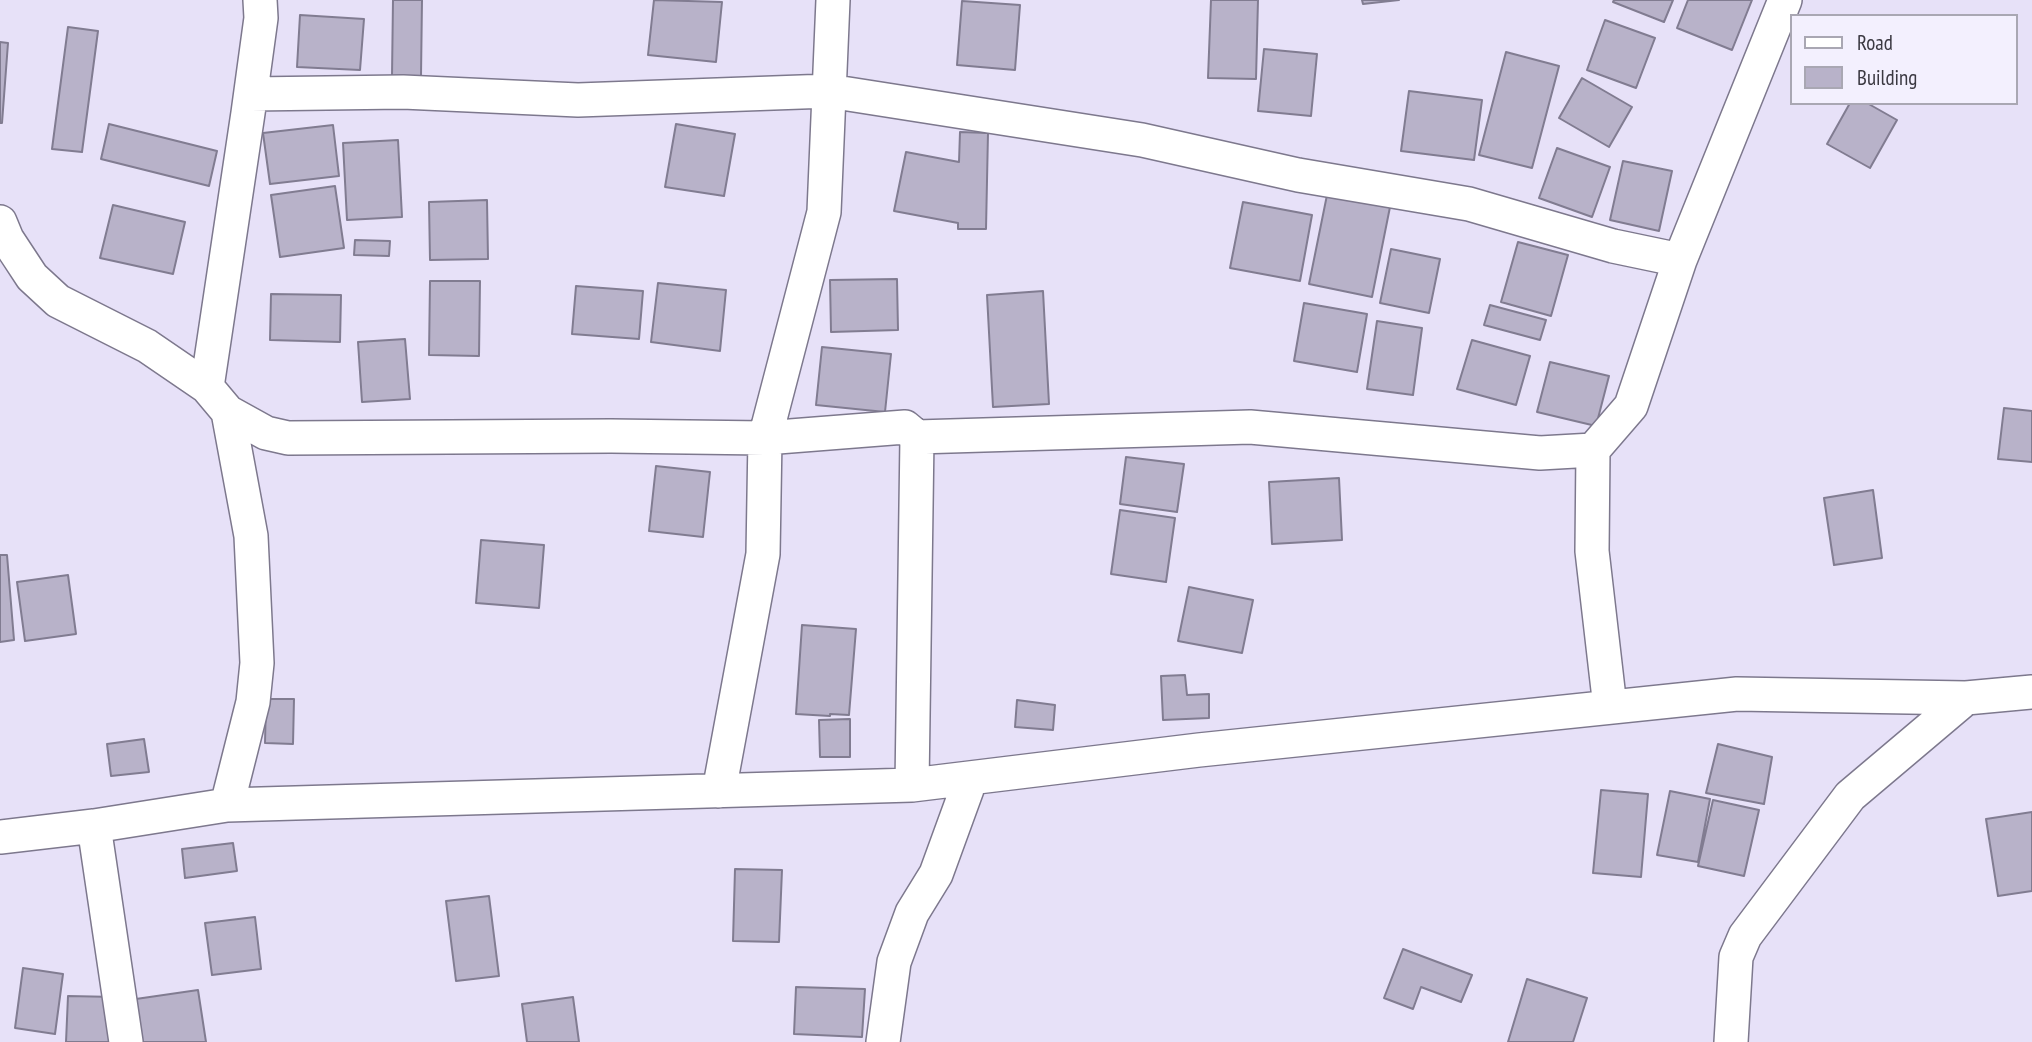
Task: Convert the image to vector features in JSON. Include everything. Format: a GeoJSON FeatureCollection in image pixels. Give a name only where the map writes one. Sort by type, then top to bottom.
{"type":"FeatureCollection","features":[{"type":"Feature","properties":{"kind":"street"},"geometry":{"type":"LineString","coordinates":[[207,387],[251,94],[261,18],[260,0]]}},
{"type":"Feature","properties":{"kind":"street"},"geometry":{"type":"LineString","coordinates":[[719,791],[763,554],[765,438],[824,212],[833,0]]}},
{"type":"Feature","properties":{"kind":"street"},"geometry":{"type":"LineString","coordinates":[[1610,707],[1592,551],[1593,450],[1631,406],[1680,260],[1786,0]]}},
{"type":"Feature","properties":{"kind":"street"},"geometry":{"type":"LineString","coordinates":[[251,94],[403,92],[578,100],[830,90],[1142,140],[1298,175],[1469,204],[1613,246],[1680,260]]}},
{"type":"Feature","properties":{"kind":"street"},"geometry":{"type":"LineString","coordinates":[[0,222],[7,239],[32,277],[58,301],[147,346],[207,387],[228,412],[266,433],[288,438],[765,438],[905,427],[917,437],[1250,427],[1540,453],[1593,450]]}},
{"type":"Feature","properties":{"kind":"street"},"geometry":{"type":"LineString","coordinates":[[227,805],[253,702],[257,663],[251,536],[228,412]]}},
{"type":"Feature","properties":{"kind":"street"},"geometry":{"type":"LineString","coordinates":[[912,785],[917,437]]}},
{"type":"Feature","properties":{"kind":"street"},"geometry":{"type":"LineString","coordinates":[[0,837],[94,826],[227,805],[912,785],[1199,750],[1737,694],[1966,698],[2032,692]]}},
{"type":"Feature","properties":{"kind":"street"},"geometry":{"type":"LineString","coordinates":[[1731,1042],[1736,957],[1745,936],[1850,796],[1966,698]]}},
{"type":"Feature","properties":{"kind":"street"},"geometry":{"type":"LineString","coordinates":[[883,1042],[894,962],[912,913],[936,874],[971,778]]}},
{"type":"Feature","properties":{"kind":"street"},"geometry":{"type":"LineString","coordinates":[[94,826],[126,1042]]}},
{"type":"Feature","properties":{"kind":"building"},"geometry":{"type":"Polygon","coordinates":[[[393,0],[422,0],[421,76],[392,76],[393,0]]]}},
{"type":"Feature","properties":{"kind":"building"},"geometry":{"type":"Polygon","coordinates":[[[654,0],[722,2],[716,62],[648,55],[654,0]]]}},
{"type":"Feature","properties":{"kind":"building"},"geometry":{"type":"Polygon","coordinates":[[[1211,0],[1258,0],[1256,79],[1208,78],[1211,0]]]}},
{"type":"Feature","properties":{"kind":"building"},"geometry":{"type":"Polygon","coordinates":[[[1362,0],[1399,0],[1363,4],[1362,0]]]}},
{"type":"Feature","properties":{"kind":"building"},"geometry":{"type":"Polygon","coordinates":[[[1673,0],[1664,22],[1613,2],[1673,0]]]}},
{"type":"Feature","properties":{"kind":"building"},"geometry":{"type":"Polygon","coordinates":[[[1688,0],[1752,0],[1732,50],[1677,28],[1688,0]]]}},
{"type":"Feature","properties":{"kind":"building"},"geometry":{"type":"Polygon","coordinates":[[[962,1],[1020,5],[1015,70],[957,65],[962,1]]]}},
{"type":"Feature","properties":{"kind":"building"},"geometry":{"type":"Polygon","coordinates":[[[300,15],[364,19],[360,70],[297,67],[300,15]]]}},
{"type":"Feature","properties":{"kind":"building"},"geometry":{"type":"Polygon","coordinates":[[[1605,20],[1655,38],[1636,88],[1587,70],[1605,20]]]}},
{"type":"Feature","properties":{"kind":"building"},"geometry":{"type":"Polygon","coordinates":[[[68,27],[98,31],[82,152],[52,149],[68,27]]]}},
{"type":"Feature","properties":{"kind":"building"},"geometry":{"type":"Polygon","coordinates":[[[0,42],[8,43],[2,123],[0,123],[0,42]]]}},
{"type":"Feature","properties":{"kind":"building"},"geometry":{"type":"Polygon","coordinates":[[[1264,49],[1317,54],[1311,116],[1258,111],[1264,49]]]}},
{"type":"Feature","properties":{"kind":"building"},"geometry":{"type":"Polygon","coordinates":[[[1506,52],[1559,66],[1532,168],[1479,155],[1506,52]]]}},
{"type":"Feature","properties":{"kind":"building"},"geometry":{"type":"Polygon","coordinates":[[[1582,78],[1632,107],[1609,147],[1559,118],[1582,78]]]}},
{"type":"Feature","properties":{"kind":"building"},"geometry":{"type":"Polygon","coordinates":[[[1409,91],[1482,100],[1474,160],[1401,151],[1409,91]]]}},
{"type":"Feature","properties":{"kind":"building"},"geometry":{"type":"Polygon","coordinates":[[[1849,105],[1871,105],[1897,120],[1870,168],[1827,144],[1849,105]]]}},
{"type":"Feature","properties":{"kind":"building"},"geometry":{"type":"Polygon","coordinates":[[[109,124],[217,151],[209,186],[101,159],[109,124]]]}},
{"type":"Feature","properties":{"kind":"building"},"geometry":{"type":"Polygon","coordinates":[[[676,124],[735,134],[724,196],[665,187],[676,124]]]}},
{"type":"Feature","properties":{"kind":"building"},"geometry":{"type":"Polygon","coordinates":[[[333,125],[339,176],[270,184],[263,133],[333,125]]]}},
{"type":"Feature","properties":{"kind":"building"},"geometry":{"type":"Polygon","coordinates":[[[960,132],[988,133],[986,229],[958,229],[958,223],[894,211],[906,152],[959,162],[960,132]]]}},
{"type":"Feature","properties":{"kind":"building"},"geometry":{"type":"Polygon","coordinates":[[[398,140],[402,217],[347,220],[343,143],[398,140]]]}},
{"type":"Feature","properties":{"kind":"building"},"geometry":{"type":"Polygon","coordinates":[[[1557,148],[1610,167],[1592,217],[1539,198],[1557,148]]]}},
{"type":"Feature","properties":{"kind":"building"},"geometry":{"type":"Polygon","coordinates":[[[1623,161],[1672,171],[1659,231],[1610,220],[1623,161]]]}},
{"type":"Feature","properties":{"kind":"building"},"geometry":{"type":"Polygon","coordinates":[[[335,186],[344,248],[280,257],[271,195],[335,186]]]}},
{"type":"Feature","properties":{"kind":"building"},"geometry":{"type":"Polygon","coordinates":[[[1327,195],[1390,207],[1372,297],[1309,284],[1327,195]]]}},
{"type":"Feature","properties":{"kind":"building"},"geometry":{"type":"Polygon","coordinates":[[[487,200],[488,259],[430,260],[429,202],[487,200]]]}},
{"type":"Feature","properties":{"kind":"building"},"geometry":{"type":"Polygon","coordinates":[[[1243,202],[1312,215],[1300,281],[1230,268],[1243,202]]]}},
{"type":"Feature","properties":{"kind":"building"},"geometry":{"type":"Polygon","coordinates":[[[113,205],[185,222],[173,274],[100,258],[113,205]]]}},
{"type":"Feature","properties":{"kind":"building"},"geometry":{"type":"Polygon","coordinates":[[[355,240],[390,241],[389,256],[354,255],[355,240]]]}},
{"type":"Feature","properties":{"kind":"building"},"geometry":{"type":"Polygon","coordinates":[[[1518,242],[1568,255],[1551,316],[1501,302],[1518,242]]]}},
{"type":"Feature","properties":{"kind":"building"},"geometry":{"type":"Polygon","coordinates":[[[1391,249],[1440,259],[1429,313],[1380,303],[1391,249]]]}},
{"type":"Feature","properties":{"kind":"building"},"geometry":{"type":"Polygon","coordinates":[[[897,279],[898,330],[831,332],[830,280],[897,279]]]}},
{"type":"Feature","properties":{"kind":"building"},"geometry":{"type":"Polygon","coordinates":[[[430,281],[480,281],[479,356],[429,355],[430,281]]]}},
{"type":"Feature","properties":{"kind":"building"},"geometry":{"type":"Polygon","coordinates":[[[658,283],[726,290],[720,351],[651,342],[658,283]]]}},
{"type":"Feature","properties":{"kind":"building"},"geometry":{"type":"Polygon","coordinates":[[[576,286],[643,291],[639,339],[572,334],[576,286]]]}},
{"type":"Feature","properties":{"kind":"building"},"geometry":{"type":"Polygon","coordinates":[[[1043,291],[1049,404],[993,407],[987,295],[1043,291]]]}},
{"type":"Feature","properties":{"kind":"building"},"geometry":{"type":"Polygon","coordinates":[[[271,294],[341,295],[340,342],[270,340],[271,294]]]}},
{"type":"Feature","properties":{"kind":"building"},"geometry":{"type":"Polygon","coordinates":[[[1304,303],[1367,314],[1357,372],[1294,361],[1304,303]]]}},
{"type":"Feature","properties":{"kind":"building"},"geometry":{"type":"Polygon","coordinates":[[[1490,305],[1546,320],[1540,340],[1484,325],[1490,305]]]}},
{"type":"Feature","properties":{"kind":"building"},"geometry":{"type":"Polygon","coordinates":[[[1377,321],[1422,328],[1413,395],[1367,389],[1377,321]]]}},
{"type":"Feature","properties":{"kind":"building"},"geometry":{"type":"Polygon","coordinates":[[[405,339],[410,399],[362,402],[358,342],[405,339]]]}},
{"type":"Feature","properties":{"kind":"building"},"geometry":{"type":"Polygon","coordinates":[[[1472,340],[1530,356],[1516,405],[1457,389],[1472,340]]]}},
{"type":"Feature","properties":{"kind":"building"},"geometry":{"type":"Polygon","coordinates":[[[822,347],[891,354],[885,412],[816,405],[822,347]]]}},
{"type":"Feature","properties":{"kind":"building"},"geometry":{"type":"Polygon","coordinates":[[[1550,362],[1609,376],[1596,426],[1537,412],[1550,362]]]}},
{"type":"Feature","properties":{"kind":"building"},"geometry":{"type":"Polygon","coordinates":[[[2004,408],[2032,411],[2032,462],[1998,459],[2004,408]]]}},
{"type":"Feature","properties":{"kind":"building"},"geometry":{"type":"Polygon","coordinates":[[[1126,457],[1184,464],[1177,512],[1120,504],[1126,457]]]}},
{"type":"Feature","properties":{"kind":"building"},"geometry":{"type":"Polygon","coordinates":[[[656,466],[710,472],[703,537],[649,531],[656,466]]]}},
{"type":"Feature","properties":{"kind":"building"},"geometry":{"type":"Polygon","coordinates":[[[1339,478],[1342,540],[1272,544],[1269,482],[1339,478]]]}},
{"type":"Feature","properties":{"kind":"building"},"geometry":{"type":"Polygon","coordinates":[[[1873,490],[1882,558],[1834,565],[1824,498],[1873,490]]]}},
{"type":"Feature","properties":{"kind":"building"},"geometry":{"type":"Polygon","coordinates":[[[1120,510],[1175,518],[1166,582],[1111,574],[1120,510]]]}},
{"type":"Feature","properties":{"kind":"building"},"geometry":{"type":"Polygon","coordinates":[[[481,540],[544,545],[539,608],[476,603],[481,540]]]}},
{"type":"Feature","properties":{"kind":"building"},"geometry":{"type":"Polygon","coordinates":[[[0,555],[7,555],[14,640],[0,642],[0,555]]]}},
{"type":"Feature","properties":{"kind":"building"},"geometry":{"type":"Polygon","coordinates":[[[68,575],[76,634],[25,641],[17,582],[68,575]]]}},
{"type":"Feature","properties":{"kind":"building"},"geometry":{"type":"Polygon","coordinates":[[[1189,587],[1253,600],[1242,653],[1178,641],[1189,587]]]}},
{"type":"Feature","properties":{"kind":"building"},"geometry":{"type":"Polygon","coordinates":[[[802,625],[856,629],[849,715],[796,714],[802,625]]]}},
{"type":"Feature","properties":{"kind":"building"},"geometry":{"type":"Polygon","coordinates":[[[1185,675],[1187,695],[1209,694],[1209,718],[1163,720],[1161,676],[1185,675]]]}},
{"type":"Feature","properties":{"kind":"building"},"geometry":{"type":"Polygon","coordinates":[[[266,699],[294,699],[293,744],[265,743],[266,699]]]}},
{"type":"Feature","properties":{"kind":"building"},"geometry":{"type":"Polygon","coordinates":[[[1017,700],[1055,705],[1053,730],[1015,727],[1017,700]]]}},
{"type":"Feature","properties":{"kind":"building"},"geometry":{"type":"Polygon","coordinates":[[[850,719],[850,757],[820,757],[819,720],[850,719]]]}},
{"type":"Feature","properties":{"kind":"building"},"geometry":{"type":"Polygon","coordinates":[[[144,739],[149,772],[111,776],[107,744],[144,739]]]}},
{"type":"Feature","properties":{"kind":"building"},"geometry":{"type":"Polygon","coordinates":[[[1718,744],[1772,757],[1764,804],[1706,793],[1718,744]]]}},
{"type":"Feature","properties":{"kind":"building"},"geometry":{"type":"Polygon","coordinates":[[[1601,790],[1648,794],[1641,877],[1593,873],[1601,790]]]}},
{"type":"Feature","properties":{"kind":"building"},"geometry":{"type":"Polygon","coordinates":[[[1670,791],[1710,799],[1698,862],[1657,855],[1670,791]]]}},
{"type":"Feature","properties":{"kind":"building"},"geometry":{"type":"Polygon","coordinates":[[[1713,800],[1759,810],[1744,876],[1698,866],[1713,800]]]}},
{"type":"Feature","properties":{"kind":"building"},"geometry":{"type":"Polygon","coordinates":[[[2032,812],[2032,891],[1998,896],[1986,819],[2032,812]]]}},
{"type":"Feature","properties":{"kind":"building"},"geometry":{"type":"Polygon","coordinates":[[[233,843],[237,871],[185,878],[182,849],[233,843]]]}},
{"type":"Feature","properties":{"kind":"building"},"geometry":{"type":"Polygon","coordinates":[[[735,869],[782,870],[779,942],[733,941],[735,869]]]}},
{"type":"Feature","properties":{"kind":"building"},"geometry":{"type":"Polygon","coordinates":[[[489,896],[499,976],[456,981],[446,901],[489,896]]]}},
{"type":"Feature","properties":{"kind":"building"},"geometry":{"type":"Polygon","coordinates":[[[255,917],[261,969],[212,975],[205,923],[255,917]]]}},
{"type":"Feature","properties":{"kind":"building"},"geometry":{"type":"Polygon","coordinates":[[[1403,949],[1472,975],[1461,1002],[1421,987],[1413,1009],[1384,998],[1403,949]]]}},
{"type":"Feature","properties":{"kind":"building"},"geometry":{"type":"Polygon","coordinates":[[[23,968],[63,974],[55,1034],[15,1028],[23,968]]]}},
{"type":"Feature","properties":{"kind":"building"},"geometry":{"type":"Polygon","coordinates":[[[1527,979],[1587,998],[1573,1042],[1508,1042],[1527,979]]]}},
{"type":"Feature","properties":{"kind":"building"},"geometry":{"type":"Polygon","coordinates":[[[796,987],[865,989],[862,1037],[794,1034],[796,987]]]}},
{"type":"Feature","properties":{"kind":"building"},"geometry":{"type":"Polygon","coordinates":[[[198,990],[206,1042],[135,1042],[129,1000],[198,990]]]}},
{"type":"Feature","properties":{"kind":"building"},"geometry":{"type":"Polygon","coordinates":[[[68,996],[116,997],[114,1042],[66,1042],[68,996]]]}},
{"type":"Feature","properties":{"kind":"building"},"geometry":{"type":"Polygon","coordinates":[[[573,997],[579,1042],[527,1042],[522,1004],[573,997]]]}}]}
